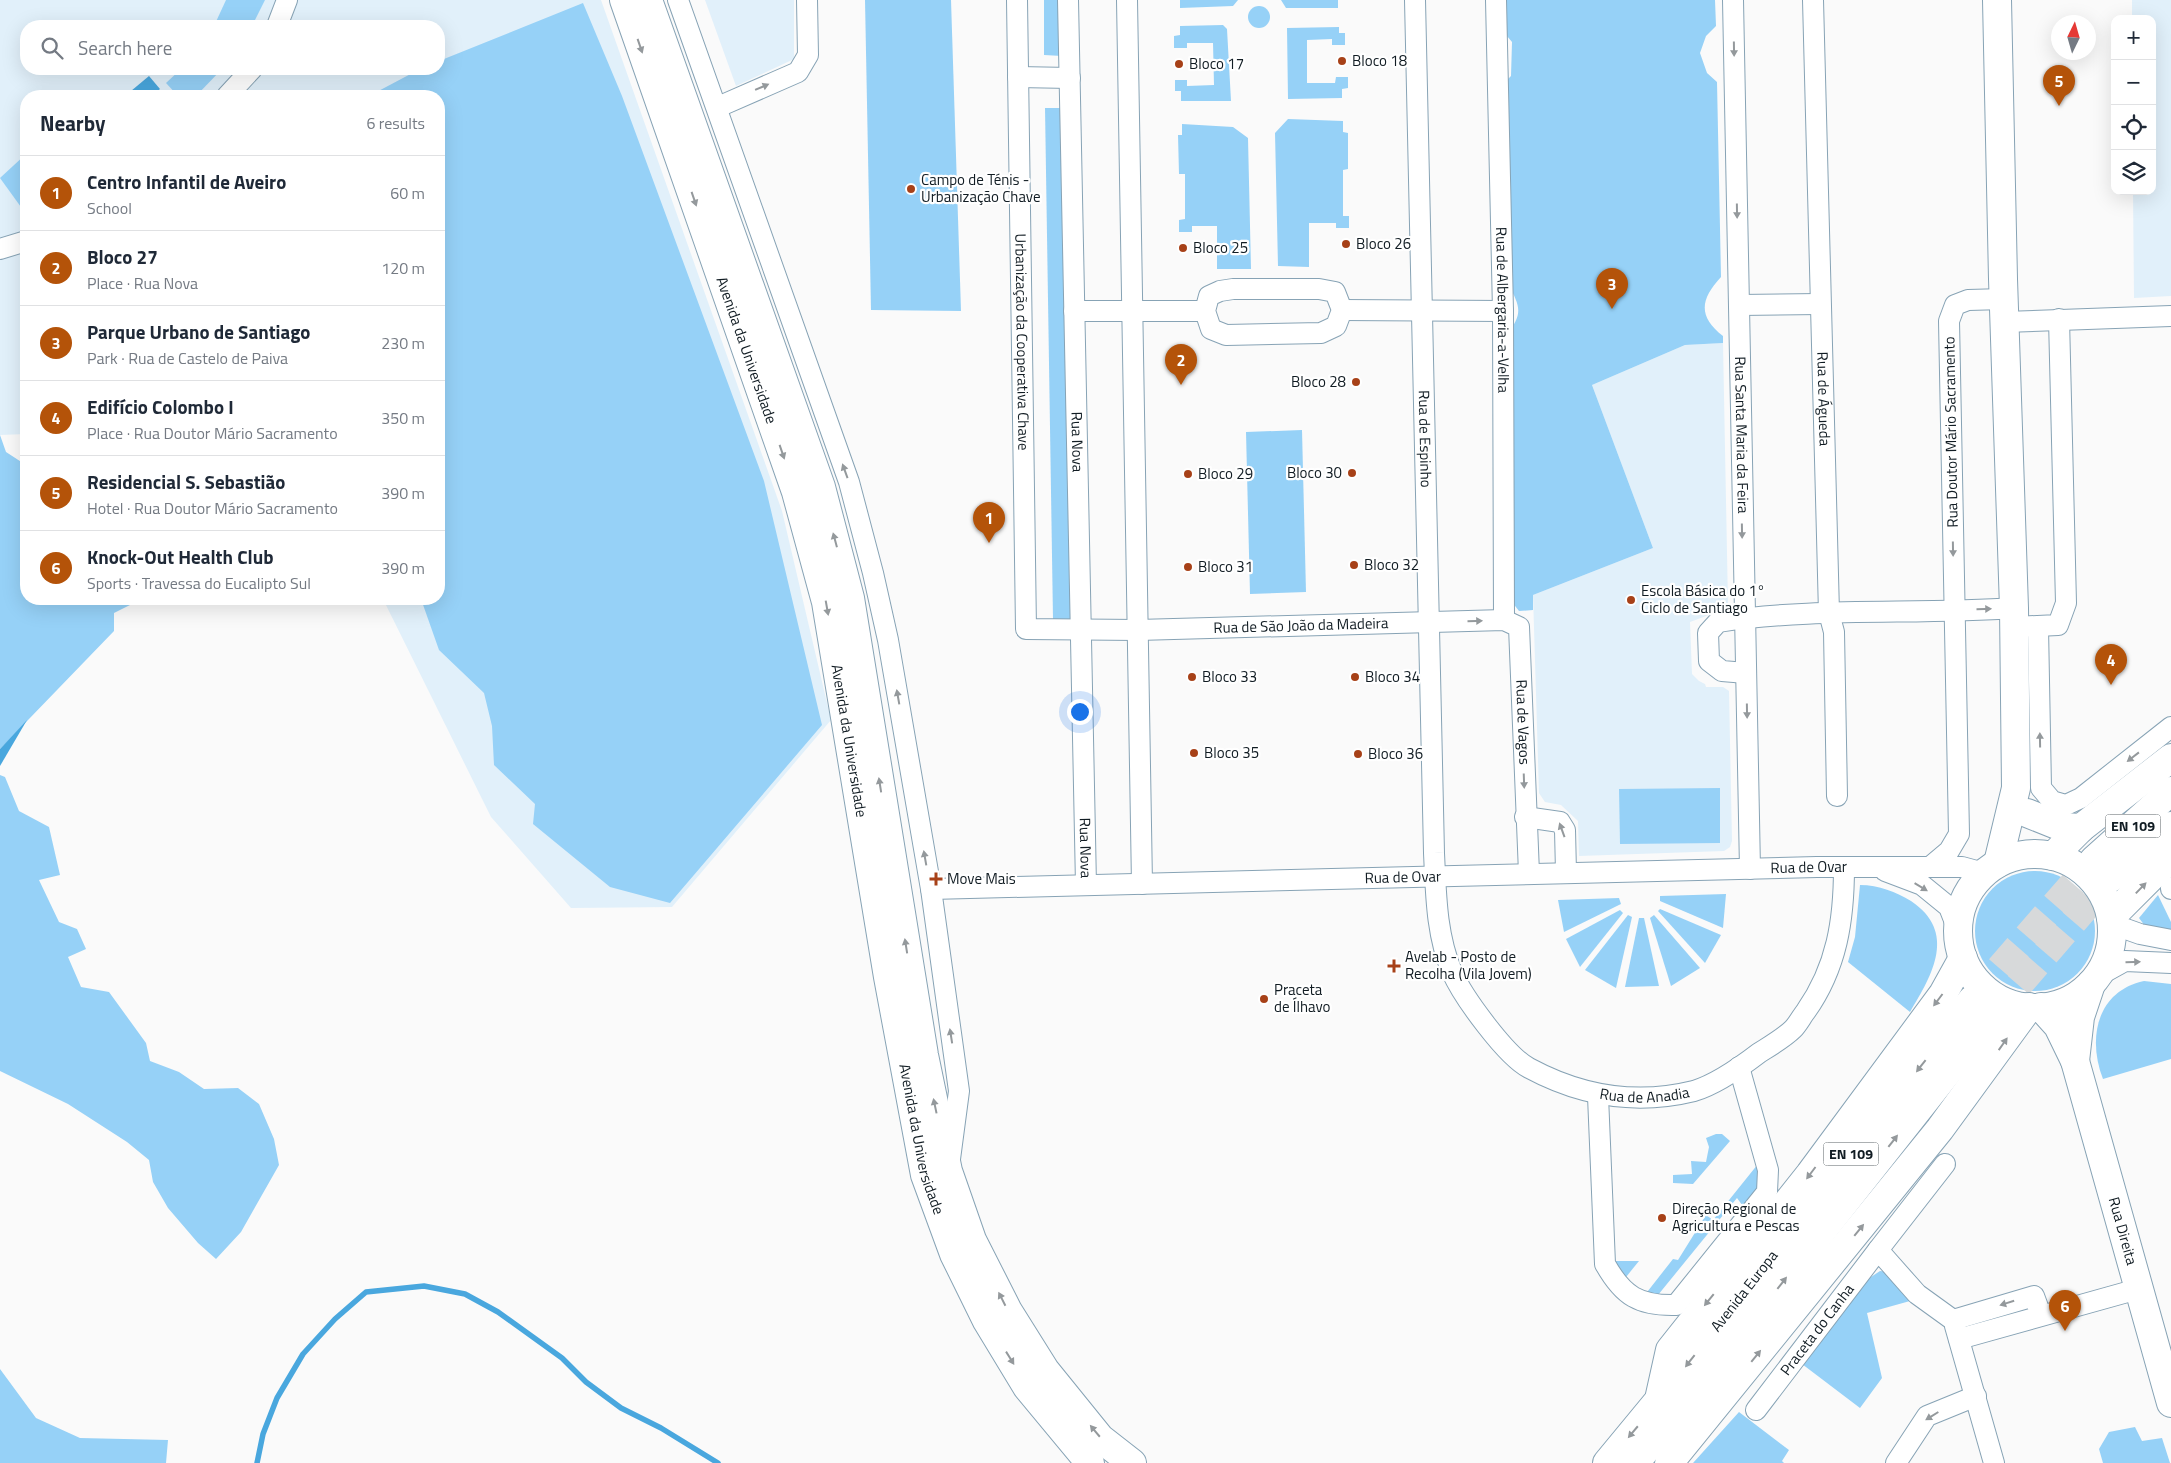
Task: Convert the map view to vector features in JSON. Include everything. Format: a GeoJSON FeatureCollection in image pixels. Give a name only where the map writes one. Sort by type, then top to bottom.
{"type":"FeatureCollection","features":[{"type":"Feature","properties":{"kind":"main road","name":"Avenida da Universidade"},"geometry":{"type":"LineString","coordinates":[[624,0],[796,492],[826,602],[888,977],[925,1175],[954,1254],[987,1321],[1027,1387],[1090,1463]]}},
{"type":"Feature","properties":{"kind":"main road","name":"Avenida da Universidade"},"geometry":{"type":"LineString","coordinates":[[648,0],[821,487],[850,598],[924,1055],[948,1171],[972,1240],[1008,1311],[1045,1370],[1100,1438],[1132,1463]]}},
{"type":"Feature","properties":{"kind":"main road"},"geometry":{"type":"LineString","coordinates":[[1991,868],[2016,788],[2022,620],[2004,310],[1997,0]]}},
{"type":"Feature","properties":{"kind":"main road"},"geometry":{"type":"LineString","coordinates":[[2048,855],[2171,758]]}},
{"type":"Feature","properties":{"kind":"main road"},"geometry":{"type":"LineString","coordinates":[[2016,788],[2048,855]]}},
{"type":"Feature","properties":{"kind":"main road","name":"EN 109"},"geometry":{"type":"LineString","coordinates":[[2171,791],[2102,869],[2171,826]]}},
{"type":"Feature","properties":{"kind":"main road"},"geometry":{"type":"LineString","coordinates":[[2027,813],[2062,827],[2081,828]]}},
{"type":"Feature","properties":{"kind":"main road"},"geometry":{"type":"LineString","coordinates":[[2075,1061],[2080,1017],[2094,980],[2107,960],[2112,942],[2112,921],[2104,896],[2091,877],[2074,864],[2048,855],[2021,855],[1991,868],[1970,889],[1961,909],[1958,930],[1963,958],[1974,977],[1989,992],[2008,1003],[2035,1007],[2060,1004],[2076,996],[2094,980]]}},
{"type":"Feature","properties":{"kind":"main road"},"geometry":{"type":"LineString","coordinates":[[2112,921],[2171,857]]}},
{"type":"Feature","properties":{"kind":"main road"},"geometry":{"type":"LineString","coordinates":[[1659,1400],[1670,1350],[1810,1174],[1944,994],[1963,958]]}},
{"type":"Feature","properties":{"kind":"main road"},"geometry":{"type":"LineString","coordinates":[[2035,1007],[2058,1026],[2075,1061]]}},
{"type":"Feature","properties":{"kind":"main road"},"geometry":{"type":"LineString","coordinates":[[1669,1463],[1940,1129],[2035,1007]]}},
{"type":"Feature","properties":{"kind":"main road","name":"Avenida Europa"},"geometry":{"type":"LineString","coordinates":[[1607,1463],[1982,1008],[1730,1346],[1635,1463]]}},
{"type":"Feature","properties":{"kind":"main road","name":"Rua Direita"},"geometry":{"type":"LineString","coordinates":[[2075,1061],[2171,1403]]}},
{"type":"Feature","properties":{"kind":"main road"},"geometry":{"type":"LineString","coordinates":[[1658,1463],[1730,1346]]}},
{"type":"Feature","properties":{"kind":"street"},"geometry":{"type":"LineString","coordinates":[[279,20],[287,0]]}},
{"type":"Feature","properties":{"kind":"street","name":"Avenida da Universidade"},"geometry":{"type":"LineString","coordinates":[[678,0],[718,107],[849,482],[873,573],[888,640],[931,889],[959,1091],[948,1171]]}},
{"type":"Feature","properties":{"kind":"street"},"geometry":{"type":"LineString","coordinates":[[718,107],[798,72],[808,55],[807,0]]}},
{"type":"Feature","properties":{"kind":"street","name":"Urbanização da Cooperativa Chave"},"geometry":{"type":"LineString","coordinates":[[1017,0],[1026,629],[1082,630]]}},
{"type":"Feature","properties":{"kind":"street","name":"Rua Nova"},"geometry":{"type":"LineString","coordinates":[[1068,0],[1086,886]]}},
{"type":"Feature","properties":{"kind":"street"},"geometry":{"type":"LineString","coordinates":[[1127,0],[1142,884]]}},
{"type":"Feature","properties":{"kind":"street","name":"Rua de Espinho"},"geometry":{"type":"LineString","coordinates":[[1415,0],[1423,311],[1428,623],[1436,877]]}},
{"type":"Feature","properties":{"kind":"street","name":"Rua de Albergaria-a-Velha"},"geometry":{"type":"LineString","coordinates":[[1496,0],[1511,624]]}},
{"type":"Feature","properties":{"kind":"street","name":"Rua Santa Maria da Feira"},"geometry":{"type":"LineString","coordinates":[[1733,0],[1750,869]]}},
{"type":"Feature","properties":{"kind":"street","name":"Rua de Águeda"},"geometry":{"type":"LineString","coordinates":[[1813,0],[1820,304],[1830,613],[1834,632],[1837,796]]}},
{"type":"Feature","properties":{"kind":"street"},"geometry":{"type":"LineString","coordinates":[[233,90],[246,75]]}},
{"type":"Feature","properties":{"kind":"street"},"geometry":{"type":"LineString","coordinates":[[1018,77],[1070,78]]}},
{"type":"Feature","properties":{"kind":"street"},"geometry":{"type":"LineString","coordinates":[[0,249],[20,243]]}},
{"type":"Feature","properties":{"kind":"street"},"geometry":{"type":"LineString","coordinates":[[1318,289],[1335,292],[1342,310],[1336,326],[1321,333],[1233,335],[1226,335],[1211,329],[1205,311],[1209,296],[1220,291],[1318,289]]}},
{"type":"Feature","properties":{"kind":"street","name":"Rua Doutor Mário Sacramento"},"geometry":{"type":"LineString","coordinates":[[1930,867],[1949,851],[1959,834],[1950,321],[1955,305],[1968,300],[2004,310]]}},
{"type":"Feature","properties":{"kind":"street"},"geometry":{"type":"LineString","coordinates":[[1739,305],[1820,304]]}},
{"type":"Feature","properties":{"kind":"street"},"geometry":{"type":"LineString","coordinates":[[1342,310],[1503,311]]}},
{"type":"Feature","properties":{"kind":"street"},"geometry":{"type":"LineString","coordinates":[[2004,310],[2059,319],[2171,316]]}},
{"type":"Feature","properties":{"kind":"street"},"geometry":{"type":"LineString","coordinates":[[1074,311],[1205,311]]}},
{"type":"Feature","properties":{"kind":"street"},"geometry":{"type":"LineString","coordinates":[[1746,673],[1722,671],[1709,661],[1708,634],[1718,622],[1744,618],[1830,613],[1954,610],[2058,626],[2066,603],[2059,319]]}},
{"type":"Feature","properties":{"kind":"street"},"geometry":{"type":"LineString","coordinates":[[2022,620],[2041,788],[2052,801],[2066,805],[2081,798],[2171,727]]}},
{"type":"Feature","properties":{"kind":"street","name":"Rua de São João da Madeira"},"geometry":{"type":"LineString","coordinates":[[1082,630],[1428,623],[1511,624]]}},
{"type":"Feature","properties":{"kind":"street","name":"Rua de Vagos"},"geometry":{"type":"LineString","coordinates":[[1511,624],[1529,873]]}},
{"type":"Feature","properties":{"kind":"street"},"geometry":{"type":"LineString","coordinates":[[1525,817],[1560,822],[1565,830],[1566,872]]}},
{"type":"Feature","properties":{"kind":"street","name":"Rua de Ovar"},"geometry":{"type":"LineString","coordinates":[[931,889],[1436,877],[1566,872],[1844,867],[1991,868]]}},
{"type":"Feature","properties":{"kind":"street","name":"Rua de Anadia"},"geometry":{"type":"LineString","coordinates":[[1436,877],[1440,936],[1452,973],[1473,1008],[1497,1038],[1528,1068],[1598,1096],[1647,1098],[1695,1090],[1740,1067],[1793,1029],[1817,995],[1835,956],[1844,898],[1844,867]]}},
{"type":"Feature","properties":{"kind":"street","name":"Rua de Ovar"},"geometry":{"type":"LineString","coordinates":[[1877,868],[1922,885],[1948,907],[1958,930]]}},
{"type":"Feature","properties":{"kind":"street"},"geometry":{"type":"LineString","coordinates":[[2112,921],[2140,934],[2171,940]]}},
{"type":"Feature","properties":{"kind":"street"},"geometry":{"type":"LineString","coordinates":[[2094,980],[2126,961],[2171,963]]}},
{"type":"Feature","properties":{"kind":"street"},"geometry":{"type":"LineString","coordinates":[[1598,1096],[1605,1264],[1616,1284],[1635,1298],[1655,1305],[1676,1304],[1767,1192],[1768,1170],[1740,1067]]}},
{"type":"Feature","properties":{"kind":"street","name":"Praceta do Canha"},"geometry":{"type":"LineString","coordinates":[[1756,1410],[1945,1164]]}},
{"type":"Feature","properties":{"kind":"street"},"geometry":{"type":"LineString","coordinates":[[1878,1250],[1917,1294],[1953,1320],[1994,1463]]}},
{"type":"Feature","properties":{"kind":"street"},"geometry":{"type":"LineString","coordinates":[[1960,1339],[2138,1288]]}},
{"type":"Feature","properties":{"kind":"street"},"geometry":{"type":"LineString","coordinates":[[1953,1320],[2034,1296],[2042,1315]]}},
{"type":"Feature","properties":{"kind":"street"},"geometry":{"type":"LineString","coordinates":[[1896,1463],[1927,1416],[1976,1396]]}},
{"type":"Feature","properties":{"kind":"shaded area"},"geometry":{"type":"Polygon","coordinates":[[[0,0],[601,0],[782,511],[831,720],[672,907],[571,908],[491,817],[386,605],[445,605],[445,90],[20,90],[20,434],[0,435],[0,0]]]}},
{"type":"Feature","properties":{"kind":"shaded area"},"geometry":{"type":"Polygon","coordinates":[[[226,0],[265,0],[255,20],[217,20],[226,0]]]}},
{"type":"Feature","properties":{"kind":"shaded area"},"geometry":{"type":"Polygon","coordinates":[[[705,0],[794,0],[794,59],[736,86],[705,0]]]}},
{"type":"Feature","properties":{"kind":"shaded area"},"geometry":{"type":"Polygon","coordinates":[[[865,0],[951,0],[961,311],[871,310],[865,0]]]}},
{"type":"Feature","properties":{"kind":"shaded area"},"geometry":{"type":"Polygon","coordinates":[[[1044,0],[1061,0],[1062,56],[1044,55],[1044,0]]]}},
{"type":"Feature","properties":{"kind":"shaded area"},"geometry":{"type":"Polygon","coordinates":[[[1180,0],[1238,0],[1233,6],[1180,8],[1180,0]]]}},
{"type":"Feature","properties":{"kind":"shaded area"},"geometry":{"type":"Polygon","coordinates":[[[1281,0],[1338,0],[1338,8],[1286,8],[1281,0]]]}},
{"type":"Feature","properties":{"kind":"shaded area"},"geometry":{"type":"Polygon","coordinates":[[[1501,0],[1715,0],[1716,26],[1706,36],[1700,53],[1707,73],[1717,82],[1721,277],[1709,293],[1705,308],[1709,322],[1723,336],[1723,343],[1685,345],[1592,385],[1653,548],[1533,595],[1533,610],[1519,611],[1512,602],[1506,337],[1518,316],[1518,305],[1508,283],[1502,85],[1511,76],[1512,42],[1502,30],[1501,0]]]}},
{"type":"Feature","properties":{"kind":"shaded area"},"geometry":{"type":"Polygon","coordinates":[[[2132,0],[2171,0],[2171,296],[2134,298],[2133,195],[2156,195],[2156,15],[2132,15],[2132,0]]]}},
{"type":"Feature","properties":{"kind":"shaded area"},"geometry":{"type":"Polygon","coordinates":[[[583,3],[622,96],[764,481],[822,725],[670,903],[610,887],[533,824],[535,804],[494,765],[492,726],[484,693],[439,650],[423,605],[445,605],[445,90],[380,90],[409,75],[445,75],[445,59],[583,3]]]}},
{"type":"Feature","properties":{"kind":"shaded area"},"geometry":{"type":"Polygon","coordinates":[[[1259,6],[1267,9],[1270,17],[1267,25],[1259,28],[1251,25],[1248,17],[1251,9],[1259,6]]]}},
{"type":"Feature","properties":{"kind":"shaded area"},"geometry":{"type":"Polygon","coordinates":[[[1223,25],[1227,29],[1231,101],[1181,101],[1181,91],[1175,91],[1175,80],[1187,80],[1187,86],[1214,85],[1213,43],[1187,43],[1187,48],[1174,48],[1174,36],[1180,35],[1180,26],[1223,25]]]}},
{"type":"Feature","properties":{"kind":"shaded area"},"geometry":{"type":"Polygon","coordinates":[[[1339,27],[1339,33],[1345,33],[1345,45],[1332,45],[1332,39],[1307,40],[1307,83],[1335,83],[1336,77],[1348,77],[1348,88],[1342,89],[1342,98],[1288,99],[1287,28],[1339,27]]]}},
{"type":"Feature","properties":{"kind":"shaded area"},"geometry":{"type":"Polygon","coordinates":[[[175,75],[216,75],[202,90],[172,90],[166,83],[175,75]]]}},
{"type":"Feature","properties":{"kind":"shaded area"},"geometry":{"type":"Polygon","coordinates":[[[149,76],[160,89],[159,90],[132,90],[149,76]]]}},
{"type":"Feature","properties":{"kind":"shaded area"},"geometry":{"type":"Polygon","coordinates":[[[1045,108],[1063,108],[1071,619],[1053,619],[1045,108]]]}},
{"type":"Feature","properties":{"kind":"shaded area"},"geometry":{"type":"Polygon","coordinates":[[[1288,119],[1343,121],[1343,132],[1348,133],[1348,169],[1343,170],[1343,216],[1349,216],[1349,228],[1336,228],[1336,223],[1309,223],[1309,267],[1278,266],[1275,133],[1288,119]]]}},
{"type":"Feature","properties":{"kind":"shaded area"},"geometry":{"type":"Polygon","coordinates":[[[1182,124],[1233,127],[1248,138],[1251,269],[1217,269],[1217,226],[1192,226],[1192,232],[1179,232],[1179,220],[1185,219],[1185,174],[1179,174],[1178,135],[1182,135],[1182,124]]]}},
{"type":"Feature","properties":{"kind":"shaded area"},"geometry":{"type":"Polygon","coordinates":[[[20,160],[20,206],[0,178],[20,160]]]}},
{"type":"Feature","properties":{"kind":"shaded area","name":"Escola Básica do 1° Ciclo de Santiago"},"geometry":{"type":"Polygon","coordinates":[[[1723,343],[1728,605],[1725,609],[1690,622],[1692,674],[1705,684],[1706,687],[1723,687],[1729,691],[1732,841],[1730,847],[1724,851],[1579,856],[1578,821],[1561,805],[1545,802],[1539,793],[1533,595],[1653,548],[1592,385],[1685,345],[1723,343]]]}},
{"type":"Feature","properties":{"kind":"shaded area"},"geometry":{"type":"Polygon","coordinates":[[[1302,430],[1306,592],[1250,594],[1246,432],[1302,430]]]}},
{"type":"Feature","properties":{"kind":"shaded area"},"geometry":{"type":"Polygon","coordinates":[[[0,435],[6,452],[20,461],[20,605],[130,605],[114,613],[114,631],[0,749],[0,435]]]}},
{"type":"Feature","properties":{"kind":"shaded area"},"geometry":{"type":"Polygon","coordinates":[[[27,720],[0,766],[0,749],[27,720]]]}},
{"type":"Feature","properties":{"kind":"shaded area"},"geometry":{"type":"Polygon","coordinates":[[[0,775],[5,777],[19,811],[49,827],[60,875],[39,880],[59,922],[77,929],[86,949],[68,957],[81,987],[109,992],[146,1043],[150,1061],[179,1072],[204,1089],[238,1088],[259,1104],[274,1139],[279,1165],[241,1232],[216,1259],[198,1243],[168,1208],[153,1182],[149,1160],[127,1142],[68,1104],[0,1071],[0,775]]]}},
{"type":"Feature","properties":{"kind":"shaded area"},"geometry":{"type":"Polygon","coordinates":[[[1720,788],[1720,843],[1620,844],[1619,789],[1720,788]]]}},
{"type":"Feature","properties":{"kind":"shaded area"},"geometry":{"type":"Polygon","coordinates":[[[2035,871],[2058,876],[2068,881],[2077,889],[2085,898],[2090,908],[2095,931],[2090,954],[2085,964],[2077,973],[2068,981],[2058,986],[2035,991],[2012,986],[2002,981],[1993,973],[1985,964],[1980,954],[1975,931],[1980,908],[1985,898],[1993,889],[2002,881],[2012,876],[2035,871]]]}},
{"type":"Feature","properties":{"kind":"shaded area"},"geometry":{"type":"Polygon","coordinates":[[[1860,885],[1881,888],[1911,901],[1925,913],[1933,926],[1937,940],[1933,968],[1910,1012],[1848,962],[1855,937],[1860,885]]]}},
{"type":"Feature","properties":{"kind":"shaded area"},"geometry":{"type":"Polygon","coordinates":[[[1726,894],[1723,928],[1660,901],[1660,896],[1726,894]]]}},
{"type":"Feature","properties":{"kind":"shaded area"},"geometry":{"type":"Polygon","coordinates":[[[2158,895],[2171,922],[2171,935],[2145,926],[2139,918],[2158,895]]]}},
{"type":"Feature","properties":{"kind":"shaded area"},"geometry":{"type":"Polygon","coordinates":[[[1619,898],[1621,904],[1564,932],[1558,900],[1619,898]]]}},
{"type":"Feature","properties":{"kind":"shaded area"},"geometry":{"type":"Polygon","coordinates":[[[1660,909],[1721,935],[1705,963],[1658,911],[1660,909]]]}},
{"type":"Feature","properties":{"kind":"shaded area"},"geometry":{"type":"Polygon","coordinates":[[[1620,910],[1623,913],[1580,967],[1566,939],[1620,910]]]}},
{"type":"Feature","properties":{"kind":"shaded area"},"geometry":{"type":"Polygon","coordinates":[[[1628,915],[1632,917],[1616,988],[1585,970],[1628,915]]]}},
{"type":"Feature","properties":{"kind":"shaded area"},"geometry":{"type":"Polygon","coordinates":[[[1654,915],[1700,968],[1671,986],[1650,918],[1654,915]]]}},
{"type":"Feature","properties":{"kind":"shaded area"},"geometry":{"type":"Polygon","coordinates":[[[1639,918],[1644,918],[1659,986],[1625,987],[1639,918]]]}},
{"type":"Feature","properties":{"kind":"shaded area"},"geometry":{"type":"Polygon","coordinates":[[[2144,981],[2171,984],[2171,1059],[2103,1079],[2096,1048],[2100,1018],[2106,1006],[2116,995],[2128,986],[2144,981]]]}},
{"type":"Feature","properties":{"kind":"shaded area"},"geometry":{"type":"Polygon","coordinates":[[[1722,1134],[1730,1141],[1693,1184],[1673,1183],[1673,1175],[1692,1174],[1691,1161],[1706,1162],[1709,1147],[1706,1138],[1722,1134]]]}},
{"type":"Feature","properties":{"kind":"shaded area"},"geometry":{"type":"Polygon","coordinates":[[[1758,1164],[1761,1185],[1745,1209],[1737,1198],[1658,1295],[1644,1296],[1673,1259],[1678,1260],[1706,1215],[1713,1220],[1758,1164]]]}},
{"type":"Feature","properties":{"kind":"shaded area"},"geometry":{"type":"Polygon","coordinates":[[[1612,1261],[1639,1261],[1622,1282],[1612,1261]]]}},
{"type":"Feature","properties":{"kind":"shaded area"},"geometry":{"type":"Polygon","coordinates":[[[1880,1271],[1889,1272],[1910,1301],[1867,1313],[1882,1378],[1860,1408],[1802,1364],[1868,1279],[1880,1271]]]}},
{"type":"Feature","properties":{"kind":"shaded area"},"geometry":{"type":"Polygon","coordinates":[[[0,1369],[36,1418],[80,1438],[168,1440],[166,1463],[0,1463],[0,1369]]]}},
{"type":"Feature","properties":{"kind":"shaded area"},"geometry":{"type":"Polygon","coordinates":[[[1739,1412],[1789,1450],[1782,1461],[1784,1463],[1693,1463],[1739,1412]]]}},
{"type":"Feature","properties":{"kind":"shaded area"},"geometry":{"type":"Polygon","coordinates":[[[2135,1427],[2142,1441],[2162,1438],[2170,1463],[2103,1463],[2099,1449],[2109,1432],[2135,1427]]]}},
{"type":"Feature","properties":{"kind":"waterway"},"geometry":{"type":"LineString","coordinates":[[257,1463],[263,1434],[277,1398],[303,1354],[335,1319],[366,1292],[424,1286],[465,1294],[498,1312],[562,1358],[586,1382],[621,1408],[661,1428],[718,1463]]}},
{"type":"Feature","properties":{"kind":"tunnel"},"geometry":{"type":"LineString","coordinates":[[1972,1000],[2094,860]]}},
{"type":"Feature","properties":{"kind":"tunnel"},"geometry":{"type":"LineString","coordinates":[[1991,1017],[2111,878]]}},
{"type":"Feature","properties":{"kind":"place","name":"Bloco 18"},"geometry":{"type":"Point","coordinates":[1342,61]}},
{"type":"Feature","properties":{"kind":"place","name":"Bloco 17"},"geometry":{"type":"Point","coordinates":[1179,64]}},
{"type":"Feature","properties":{"kind":"place","name":"Residencial S. Sebastião"},"geometry":{"type":"Point","coordinates":[2059,106]}},
{"type":"Feature","properties":{"kind":"place","name":"Campo de Ténis - Urbanização Chave"},"geometry":{"type":"Point","coordinates":[911,189]}},
{"type":"Feature","properties":{"kind":"place","name":"Bloco 26"},"geometry":{"type":"Point","coordinates":[1346,244]}},
{"type":"Feature","properties":{"kind":"place","name":"Bloco 25"},"geometry":{"type":"Point","coordinates":[1183,248]}},
{"type":"Feature","properties":{"kind":"place","name":"Parque Urbano de Santiago"},"geometry":{"type":"Point","coordinates":[1612,309]}},
{"type":"Feature","properties":{"kind":"place","name":"Bloco 28"},"geometry":{"type":"Point","coordinates":[1356,382]}},
{"type":"Feature","properties":{"kind":"place","name":"Bloco 27"},"geometry":{"type":"Point","coordinates":[1181,385]}},
{"type":"Feature","properties":{"kind":"place","name":"Bloco 30"},"geometry":{"type":"Point","coordinates":[1352,473]}},
{"type":"Feature","properties":{"kind":"place","name":"Bloco 29"},"geometry":{"type":"Point","coordinates":[1188,474]}},
{"type":"Feature","properties":{"kind":"place","name":"Centro Infantil de Aveiro"},"geometry":{"type":"Point","coordinates":[989,543]}},
{"type":"Feature","properties":{"kind":"place","name":"Bloco 32"},"geometry":{"type":"Point","coordinates":[1354,565]}},
{"type":"Feature","properties":{"kind":"place","name":"Bloco 31"},"geometry":{"type":"Point","coordinates":[1188,567]}},
{"type":"Feature","properties":{"kind":"place","name":"Escola Básica do 1° Ciclo de Santiago"},"geometry":{"type":"Point","coordinates":[1631,600]}},
{"type":"Feature","properties":{"kind":"place","name":"Bloco 33"},"geometry":{"type":"Point","coordinates":[1192,677]}},
{"type":"Feature","properties":{"kind":"place","name":"Bloco 34"},"geometry":{"type":"Point","coordinates":[1355,677]}},
{"type":"Feature","properties":{"kind":"place","name":"Edifício Colombo I"},"geometry":{"type":"Point","coordinates":[2111,685]}},
{"type":"Feature","properties":{"kind":"place","name":"Bloco 35"},"geometry":{"type":"Point","coordinates":[1194,753]}},
{"type":"Feature","properties":{"kind":"place","name":"Bloco 36"},"geometry":{"type":"Point","coordinates":[1358,754]}},
{"type":"Feature","properties":{"kind":"place","name":"Move Mais"},"geometry":{"type":"Point","coordinates":[936,879]}},
{"type":"Feature","properties":{"kind":"place","name":"Avelab - Posto de Recolha (Vila Jovem)"},"geometry":{"type":"Point","coordinates":[1394,966]}},
{"type":"Feature","properties":{"kind":"place","name":"Praceta de Ílhavo"},"geometry":{"type":"Point","coordinates":[1264,999]}},
{"type":"Feature","properties":{"kind":"place","name":"Direção Regional de Agricultura e Pescas"},"geometry":{"type":"Point","coordinates":[1662,1218]}},
{"type":"Feature","properties":{"kind":"place","name":"Knock-Out Health Club"},"geometry":{"type":"Point","coordinates":[2065,1331]}}]}
